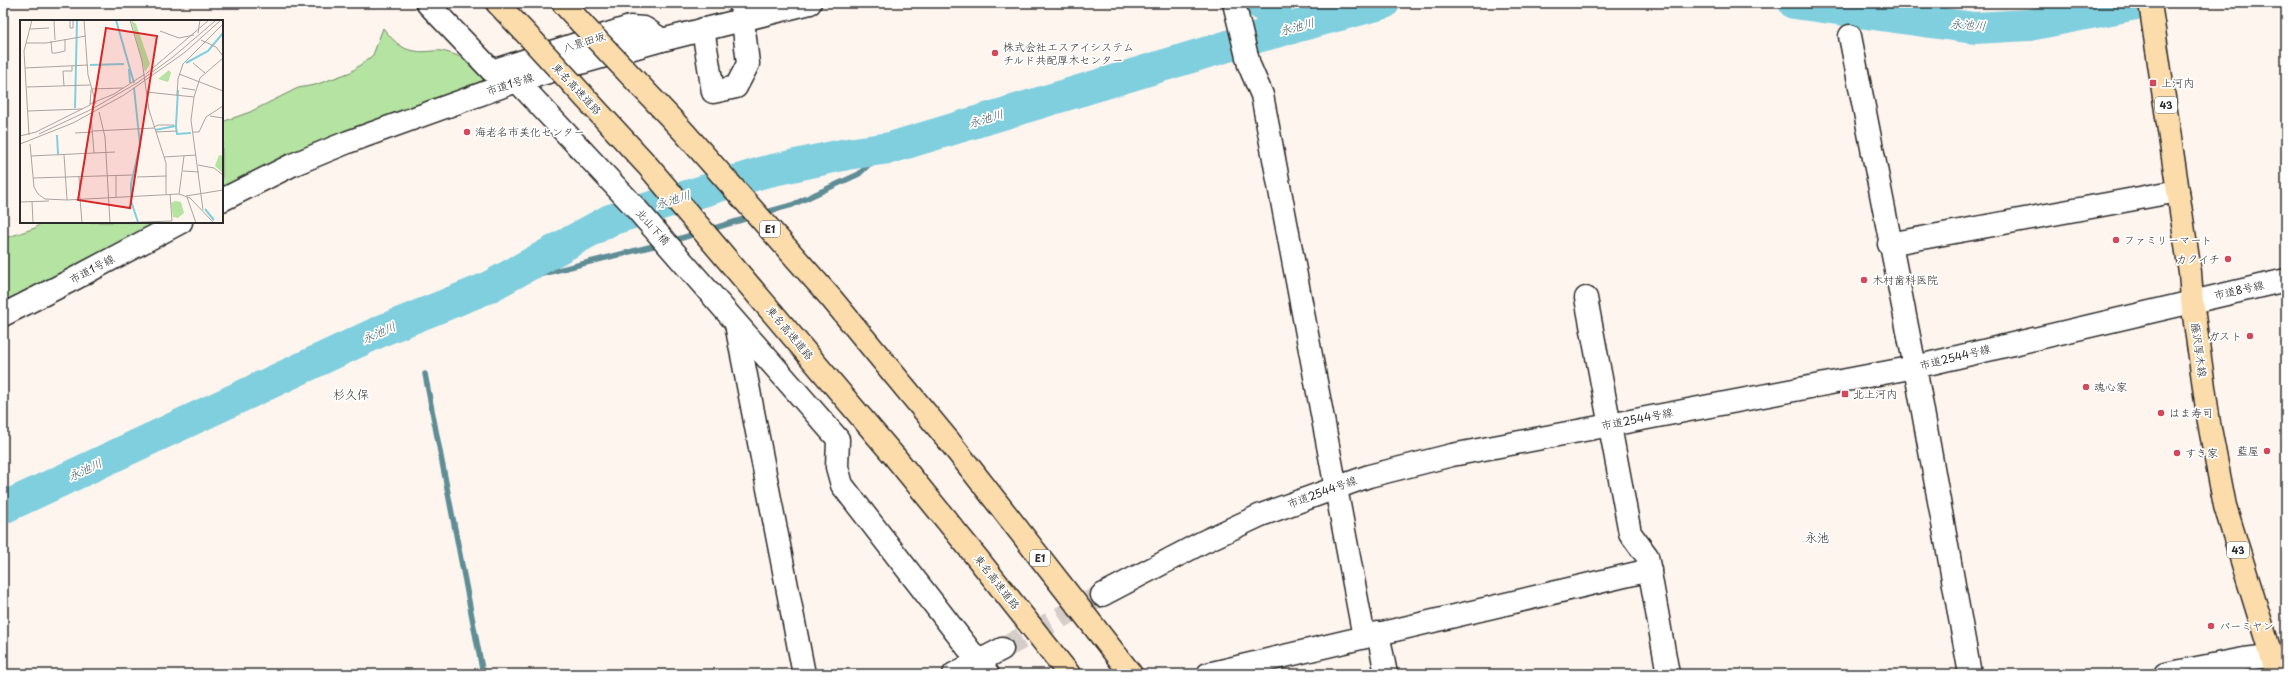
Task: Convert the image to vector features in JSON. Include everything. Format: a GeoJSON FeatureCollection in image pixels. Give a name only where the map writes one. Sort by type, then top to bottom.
{"type":"FeatureCollection","features":[{"type":"Feature","properties":{"kind":"main road","name":"東名高速道路"},"geometry":{"type":"LineString","coordinates":[[497,3],[647,165],[894,457],[978,559],[1069,674]]}},
{"type":"Feature","properties":{"kind":"main road","name":"E1"},"geometry":{"type":"LineString","coordinates":[[563,3],[683,132],[831,298],[949,442],[1131,674]]}},
{"type":"Feature","properties":{"kind":"main road","name":"藤沢厚木線"},"geometry":{"type":"LineString","coordinates":[[2151,11],[2190,272],[2192,301],[2209,423],[2225,506],[2277,663]]}},
{"type":"Feature","properties":{"kind":"street","name":"八景田坂"},"geometry":{"type":"LineString","coordinates":[[426,3],[492,71],[630,27],[644,28],[662,40]]}},
{"type":"Feature","properties":{"kind":"street","name":"市道1号線"},"geometry":{"type":"LineString","coordinates":[[223,200],[292,165],[348,142],[517,81],[703,29],[742,11],[810,3]]}},
{"type":"Feature","properties":{"kind":"street"},"geometry":{"type":"LineString","coordinates":[[703,29],[713,92],[736,87],[748,64],[742,11]]}},
{"type":"Feature","properties":{"kind":"street"},"geometry":{"type":"LineString","coordinates":[[1236,11],[1248,60],[1262,95],[1336,486],[1371,635],[1386,674]]}},
{"type":"Feature","properties":{"kind":"street"},"geometry":{"type":"LineString","coordinates":[[1850,36],[1889,244],[1915,367],[1970,674]]}},
{"type":"Feature","properties":{"kind":"street","name":"北山下橋"},"geometry":{"type":"LineString","coordinates":[[517,81],[672,248],[838,440],[837,467],[842,485],[984,667]]}},
{"type":"Feature","properties":{"kind":"street"},"geometry":{"type":"LineString","coordinates":[[1889,244],[2178,192]]}},
{"type":"Feature","properties":{"kind":"street","name":"市道1号線"},"geometry":{"type":"LineString","coordinates":[[3,315],[179,223]]}},
{"type":"Feature","properties":{"kind":"street","name":"市道8号線"},"geometry":{"type":"LineString","coordinates":[[2192,301],[2286,280]]}},
{"type":"Feature","properties":{"kind":"street"},"geometry":{"type":"LineString","coordinates":[[1586,298],[1630,533],[1647,556],[1668,674]]}},
{"type":"Feature","properties":{"kind":"street","name":"市道2544号線"},"geometry":{"type":"LineString","coordinates":[[1102,595],[1203,542],[1261,515],[1336,486],[1420,462],[1610,424],[1915,367],[2192,301]]}},
{"type":"Feature","properties":{"kind":"street"},"geometry":{"type":"LineString","coordinates":[[736,322],[804,674]]}},
{"type":"Feature","properties":{"kind":"street"},"geometry":{"type":"LineString","coordinates":[[1208,674],[1650,570]]}},
{"type":"Feature","properties":{"kind":"street"},"geometry":{"type":"LineString","coordinates":[[954,674],[984,667],[1002,649]]}},
{"type":"Feature","properties":{"kind":"street"},"geometry":{"type":"LineString","coordinates":[[2165,674],[2244,659],[2277,663]]}},
{"type":"Feature","properties":{"kind":"green space"},"geometry":{"type":"Polygon","coordinates":[[[383,28],[393,39],[405,48],[418,52],[442,51],[455,55],[478,68],[487,77],[479,88],[223,202],[223,122],[250,112],[298,88],[315,85],[351,72],[373,55],[383,28]]]}},
{"type":"Feature","properties":{"kind":"green space"},"geometry":{"type":"Polygon","coordinates":[[[41,223],[180,223],[3,304],[3,239],[35,228],[41,223]]]}},
{"type":"Feature","properties":{"kind":"waterway"},"geometry":{"type":"LineString","coordinates":[[1260,3],[1289,29]]}},
{"type":"Feature","properties":{"kind":"waterway","name":"永池川"},"geometry":{"type":"LineString","coordinates":[[3,508],[383,330],[487,288],[610,220],[764,172],[847,154],[890,148],[1261,36],[1384,3]]}},
{"type":"Feature","properties":{"kind":"waterway","name":"永池川"},"geometry":{"type":"LineString","coordinates":[[1794,3],[1974,28],[2029,25],[2141,3]]}},
{"type":"Feature","properties":{"kind":"waterway"},"geometry":{"type":"LineString","coordinates":[[763,213],[792,205],[859,174],[884,150]]}},
{"type":"Feature","properties":{"kind":"waterway"},"geometry":{"type":"LineString","coordinates":[[708,230],[751,217]]}},
{"type":"Feature","properties":{"kind":"waterway"},"geometry":{"type":"LineString","coordinates":[[672,241],[698,233]]}},
{"type":"Feature","properties":{"kind":"waterway"},"geometry":{"type":"LineString","coordinates":[[487,288],[661,244]]}},
{"type":"Feature","properties":{"kind":"waterway"},"geometry":{"type":"LineString","coordinates":[[425,374],[483,674]]}},
{"type":"Feature","properties":{"kind":"tunnel"},"geometry":{"type":"LineString","coordinates":[[1002,649],[1102,595]]}},
{"type":"Feature","properties":{"kind":"place","name":"株式会社エスアイシステム チルド共配厚木センター"},"geometry":{"type":"Point","coordinates":[995,53]}},
{"type":"Feature","properties":{"kind":"place","name":"上河内"},"geometry":{"type":"Point","coordinates":[2153,83]}},
{"type":"Feature","properties":{"kind":"place","name":"海老名市美化センター"},"geometry":{"type":"Point","coordinates":[467,132]}},
{"type":"Feature","properties":{"kind":"place","name":"ファミリーマート"},"geometry":{"type":"Point","coordinates":[2116,240]}},
{"type":"Feature","properties":{"kind":"place","name":"カクイチ"},"geometry":{"type":"Point","coordinates":[2228,259]}},
{"type":"Feature","properties":{"kind":"place","name":"木村歯科医院"},"geometry":{"type":"Point","coordinates":[1864,280]}},
{"type":"Feature","properties":{"kind":"place","name":"ガスト"},"geometry":{"type":"Point","coordinates":[2250,336]}},
{"type":"Feature","properties":{"kind":"place","name":"魂心家"},"geometry":{"type":"Point","coordinates":[2086,387]}},
{"type":"Feature","properties":{"kind":"place","name":"北上河内"},"geometry":{"type":"Point","coordinates":[1845,394]}},
{"type":"Feature","properties":{"kind":"place","name":"はま寿司"},"geometry":{"type":"Point","coordinates":[2161,413]}},
{"type":"Feature","properties":{"kind":"place","name":"藍屋"},"geometry":{"type":"Point","coordinates":[2267,451]}},
{"type":"Feature","properties":{"kind":"place","name":"すき家"},"geometry":{"type":"Point","coordinates":[2177,453]}},
{"type":"Feature","properties":{"kind":"place","name":"バーミヤン"},"geometry":{"type":"Point","coordinates":[2211,626]}},
{"type":"Feature","properties":{"kind":"district","name":"杉久保"},"geometry":{"type":"Point","coordinates":[351,395]}},
{"type":"Feature","properties":{"kind":"district","name":"永池"},"geometry":{"type":"Point","coordinates":[1817,538]}}]}
